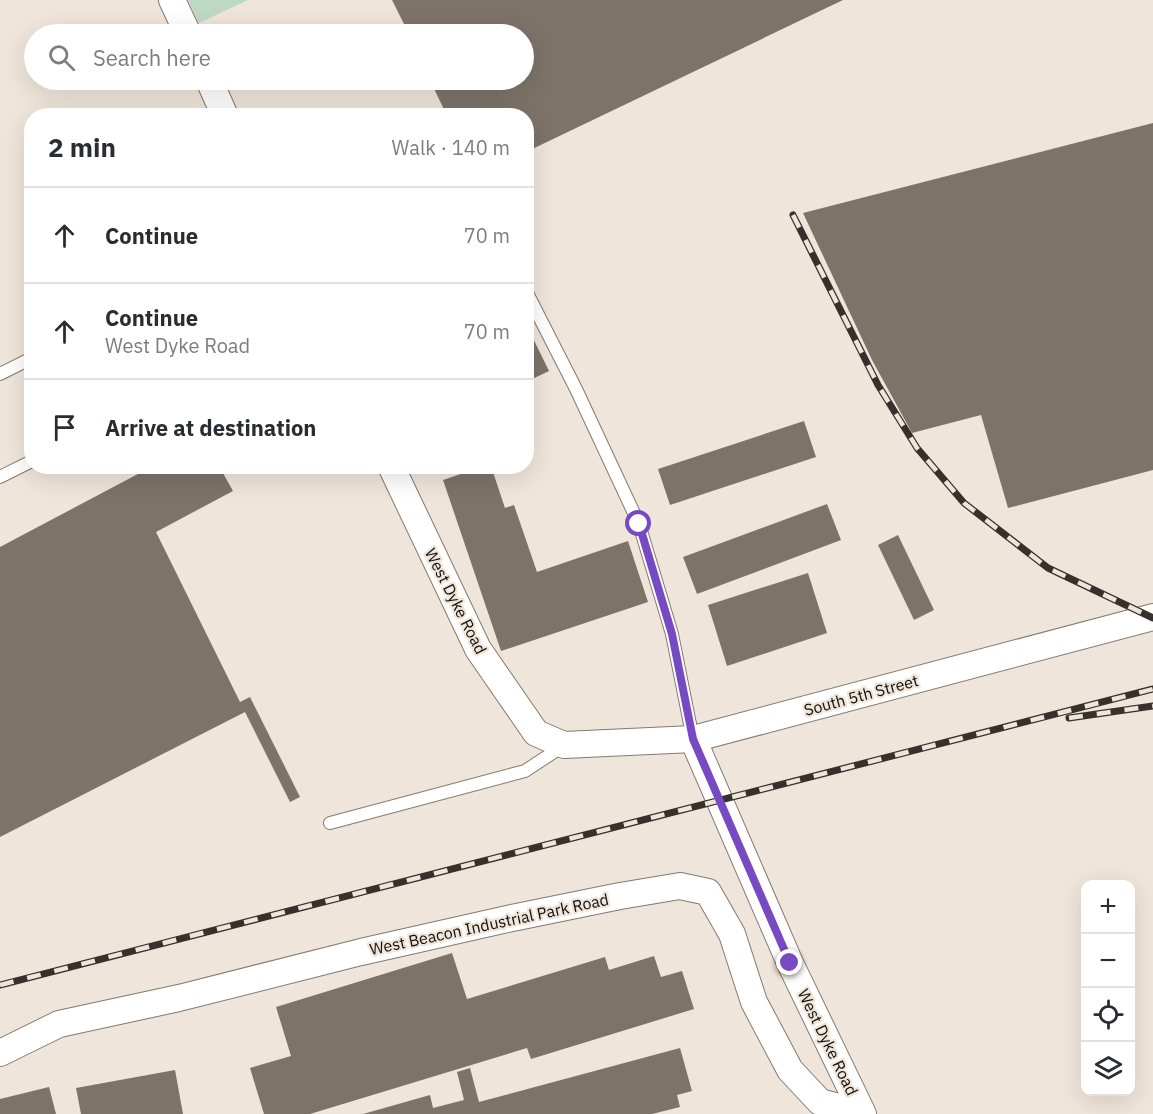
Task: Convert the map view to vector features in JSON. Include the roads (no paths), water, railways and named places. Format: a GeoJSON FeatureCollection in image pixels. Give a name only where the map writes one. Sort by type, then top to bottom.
{"type":"FeatureCollection","features":[{"type":"Feature","properties":{"kind":"street"},"geometry":{"type":"LineString","coordinates":[[172,0],[183,24]]}},
{"type":"Feature","properties":{"kind":"street"},"geometry":{"type":"LineString","coordinates":[[213,90],[221,108]]}},
{"type":"Feature","properties":{"kind":"street","name":"West Dyke Road"},"geometry":{"type":"LineString","coordinates":[[395,474],[478,649],[536,733],[564,745]]}},
{"type":"Feature","properties":{"kind":"street","name":"South 5th Street"},"geometry":{"type":"LineString","coordinates":[[564,745],[693,739],[1153,617]]}},
{"type":"Feature","properties":{"kind":"street","name":"West Dyke Road"},"geometry":{"type":"LineString","coordinates":[[693,739],[790,963],[860,1114]]}},
{"type":"Feature","properties":{"kind":"street","name":"West Beacon Industrial Park Road"},"geometry":{"type":"LineString","coordinates":[[0,1053],[59,1024],[179,998],[361,952],[501,920],[680,886],[708,892],[732,934],[754,1002],[790,1070],[820,1102],[860,1114]]}},
{"type":"Feature","properties":{"kind":"lane"},"geometry":{"type":"LineString","coordinates":[[534,307],[576,389],[639,524],[672,634],[693,739]]}},
{"type":"Feature","properties":{"kind":"lane"},"geometry":{"type":"LineString","coordinates":[[0,374],[24,362]]}},
{"type":"Feature","properties":{"kind":"lane"},"geometry":{"type":"LineString","coordinates":[[0,477],[24,464]]}},
{"type":"Feature","properties":{"kind":"lane"},"geometry":{"type":"LineString","coordinates":[[330,823],[525,771],[564,745]]}},
{"type":"Feature","properties":{"kind":"railway"},"geometry":{"type":"LineString","coordinates":[[793,215],[878,385],[917,448],[964,503],[1048,568],[1153,618]]}},
{"type":"Feature","properties":{"kind":"railway"},"geometry":{"type":"LineString","coordinates":[[0,985],[1153,689]]}},
{"type":"Feature","properties":{"kind":"railway"},"geometry":{"type":"LineString","coordinates":[[1069,718],[1153,706]]}}]}
